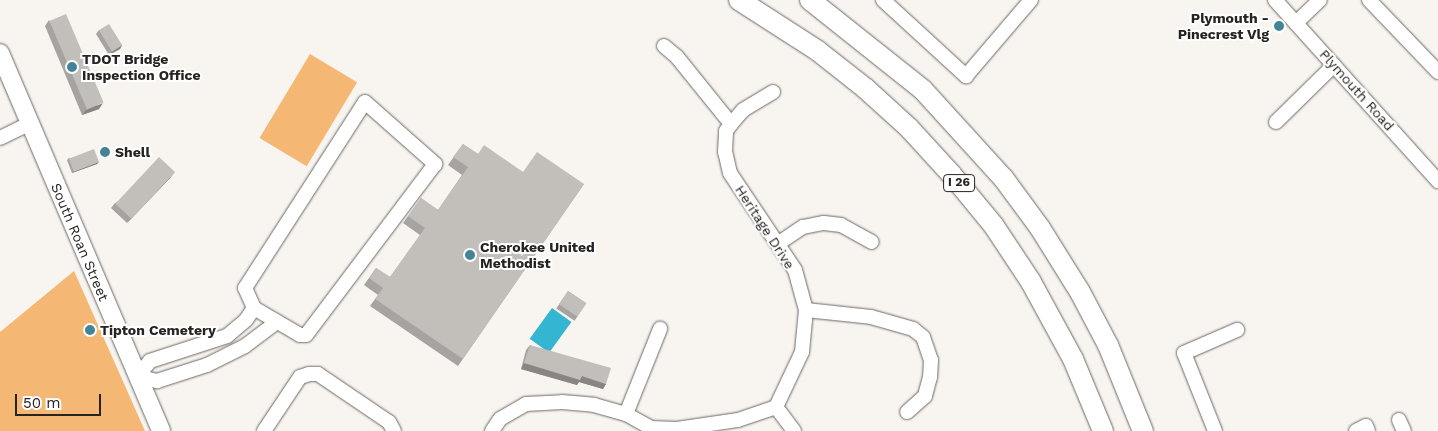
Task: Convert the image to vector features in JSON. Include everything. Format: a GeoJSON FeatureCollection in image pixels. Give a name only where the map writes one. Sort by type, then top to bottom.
{"type":"FeatureCollection","features":[{"type":"Feature","properties":{"kind":"highway","name":"I 26"},"geometry":{"type":"LineString","coordinates":[[739,0],[818,51],[865,88],[908,128],[952,175],[994,226],[1031,282],[1073,359],[1103,431]]}},
{"type":"Feature","properties":{"kind":"highway","name":"I 26"},"geometry":{"type":"LineString","coordinates":[[810,0],[923,90],[1004,179],[1040,228],[1080,292],[1108,345],[1143,431]]}},
{"type":"Feature","properties":{"kind":"main road","name":"South Roan Street"},"geometry":{"type":"LineString","coordinates":[[0,54],[161,431]]}},
{"type":"Feature","properties":{"kind":"street"},"geometry":{"type":"LineString","coordinates":[[883,0],[966,76],[1030,0]]}},
{"type":"Feature","properties":{"kind":"street","name":"Plymouth Road"},"geometry":{"type":"LineString","coordinates":[[1275,0],[1438,181]]}},
{"type":"Feature","properties":{"kind":"street"},"geometry":{"type":"LineString","coordinates":[[1296,23],[1320,0]]}},
{"type":"Feature","properties":{"kind":"street"},"geometry":{"type":"LineString","coordinates":[[1369,0],[1438,72]]}},
{"type":"Feature","properties":{"kind":"street"},"geometry":{"type":"LineString","coordinates":[[664,46],[677,57],[731,124],[743,110],[773,92]]}},
{"type":"Feature","properties":{"kind":"street"},"geometry":{"type":"LineString","coordinates":[[1276,122],[1334,65]]}},
{"type":"Feature","properties":{"kind":"street"},"geometry":{"type":"LineString","coordinates":[[365,102],[435,164],[306,335],[300,335],[276,323],[254,308],[245,288],[365,102]]}},
{"type":"Feature","properties":{"kind":"street"},"geometry":{"type":"LineString","coordinates":[[0,138],[29,124]]}},
{"type":"Feature","properties":{"kind":"street","name":"Heritage Drive"},"geometry":{"type":"LineString","coordinates":[[731,124],[726,131],[725,152],[730,173],[779,243],[795,270],[806,310],[802,352],[776,407]]}},
{"type":"Feature","properties":{"kind":"street"},"geometry":{"type":"LineString","coordinates":[[779,243],[803,227],[824,223],[841,225],[872,242]]}},
{"type":"Feature","properties":{"kind":"street"},"geometry":{"type":"LineString","coordinates":[[254,308],[246,320],[227,336],[150,361],[138,376],[157,381],[207,365],[245,346],[276,323]]}},
{"type":"Feature","properties":{"kind":"street"},"geometry":{"type":"LineString","coordinates":[[806,310],[871,317],[913,329],[923,337],[931,360],[930,377],[925,396],[907,412]]}},
{"type":"Feature","properties":{"kind":"street"},"geometry":{"type":"LineString","coordinates":[[626,414],[660,329]]}},
{"type":"Feature","properties":{"kind":"street"},"geometry":{"type":"LineString","coordinates":[[1215,431],[1184,353],[1237,330]]}},
{"type":"Feature","properties":{"kind":"street"},"geometry":{"type":"LineString","coordinates":[[264,431],[300,377],[309,374],[318,374],[389,422],[394,431]]}},
{"type":"Feature","properties":{"kind":"street"},"geometry":{"type":"LineString","coordinates":[[492,431],[500,419],[526,404],[562,402],[594,405],[626,414],[651,430],[704,427],[776,407],[794,431]]}},
{"type":"Feature","properties":{"kind":"street"},"geometry":{"type":"LineString","coordinates":[[1356,431],[1366,426],[1368,431]]}},
{"type":"Feature","properties":{"kind":"shaded area"},"geometry":{"type":"Polygon","coordinates":[[[310,54],[357,82],[307,166],[260,138],[310,54]]]}},
{"type":"Feature","properties":{"kind":"shaded area"},"geometry":{"type":"Polygon","coordinates":[[[74,271],[145,431],[0,431],[0,332],[74,271]]]}},
{"type":"Feature","properties":{"kind":"water"},"geometry":{"type":"Polygon","coordinates":[[[552,308],[571,322],[549,353],[530,339],[552,308]]]}},
{"type":"Feature","properties":{"kind":"building","name":"TDOT Bridge Inspection Office"},"geometry":{"type":"Polygon","coordinates":[[[66,14],[104,102],[87,109],[49,21],[66,14]]]}},
{"type":"Feature","properties":{"kind":"building"},"geometry":{"type":"Polygon","coordinates":[[[109,24],[122,45],[112,52],[99,30],[109,24]]]}},
{"type":"Feature","properties":{"kind":"building","name":"Cherokee United Methodist"},"geometry":{"type":"Polygon","coordinates":[[[463,144],[478,154],[484,145],[523,172],[537,152],[584,184],[463,359],[375,299],[383,288],[369,278],[376,268],[390,277],[425,228],[408,216],[421,198],[438,210],[468,167],[453,157],[463,144]]]}},
{"type":"Feature","properties":{"kind":"building"},"geometry":{"type":"Polygon","coordinates":[[[94,149],[99,162],[74,172],[69,159],[94,149]]]}},
{"type":"Feature","properties":{"kind":"building"},"geometry":{"type":"Polygon","coordinates":[[[159,157],[175,172],[131,219],[115,204],[159,157]]]}},
{"type":"Feature","properties":{"kind":"building"},"geometry":{"type":"Polygon","coordinates":[[[568,291],[586,303],[577,317],[559,304],[568,291]]]}},
{"type":"Feature","properties":{"kind":"building"},"geometry":{"type":"Polygon","coordinates":[[[530,345],[611,368],[606,384],[582,376],[580,380],[524,363],[530,345]]]}},
{"type":"Feature","properties":{"kind":"place","name":"Plymouth - Pinecrest Vlg"},"geometry":{"type":"Point","coordinates":[1279,26]}},
{"type":"Feature","properties":{"kind":"place","name":"TDOT Bridge Inspection Office"},"geometry":{"type":"Point","coordinates":[72,67]}},
{"type":"Feature","properties":{"kind":"place","name":"Shell"},"geometry":{"type":"Point","coordinates":[105,152]}},
{"type":"Feature","properties":{"kind":"place","name":"Cherokee United Methodist"},"geometry":{"type":"Point","coordinates":[470,255]}},
{"type":"Feature","properties":{"kind":"place","name":"Tipton Cemetery"},"geometry":{"type":"Point","coordinates":[90,330]}}]}
